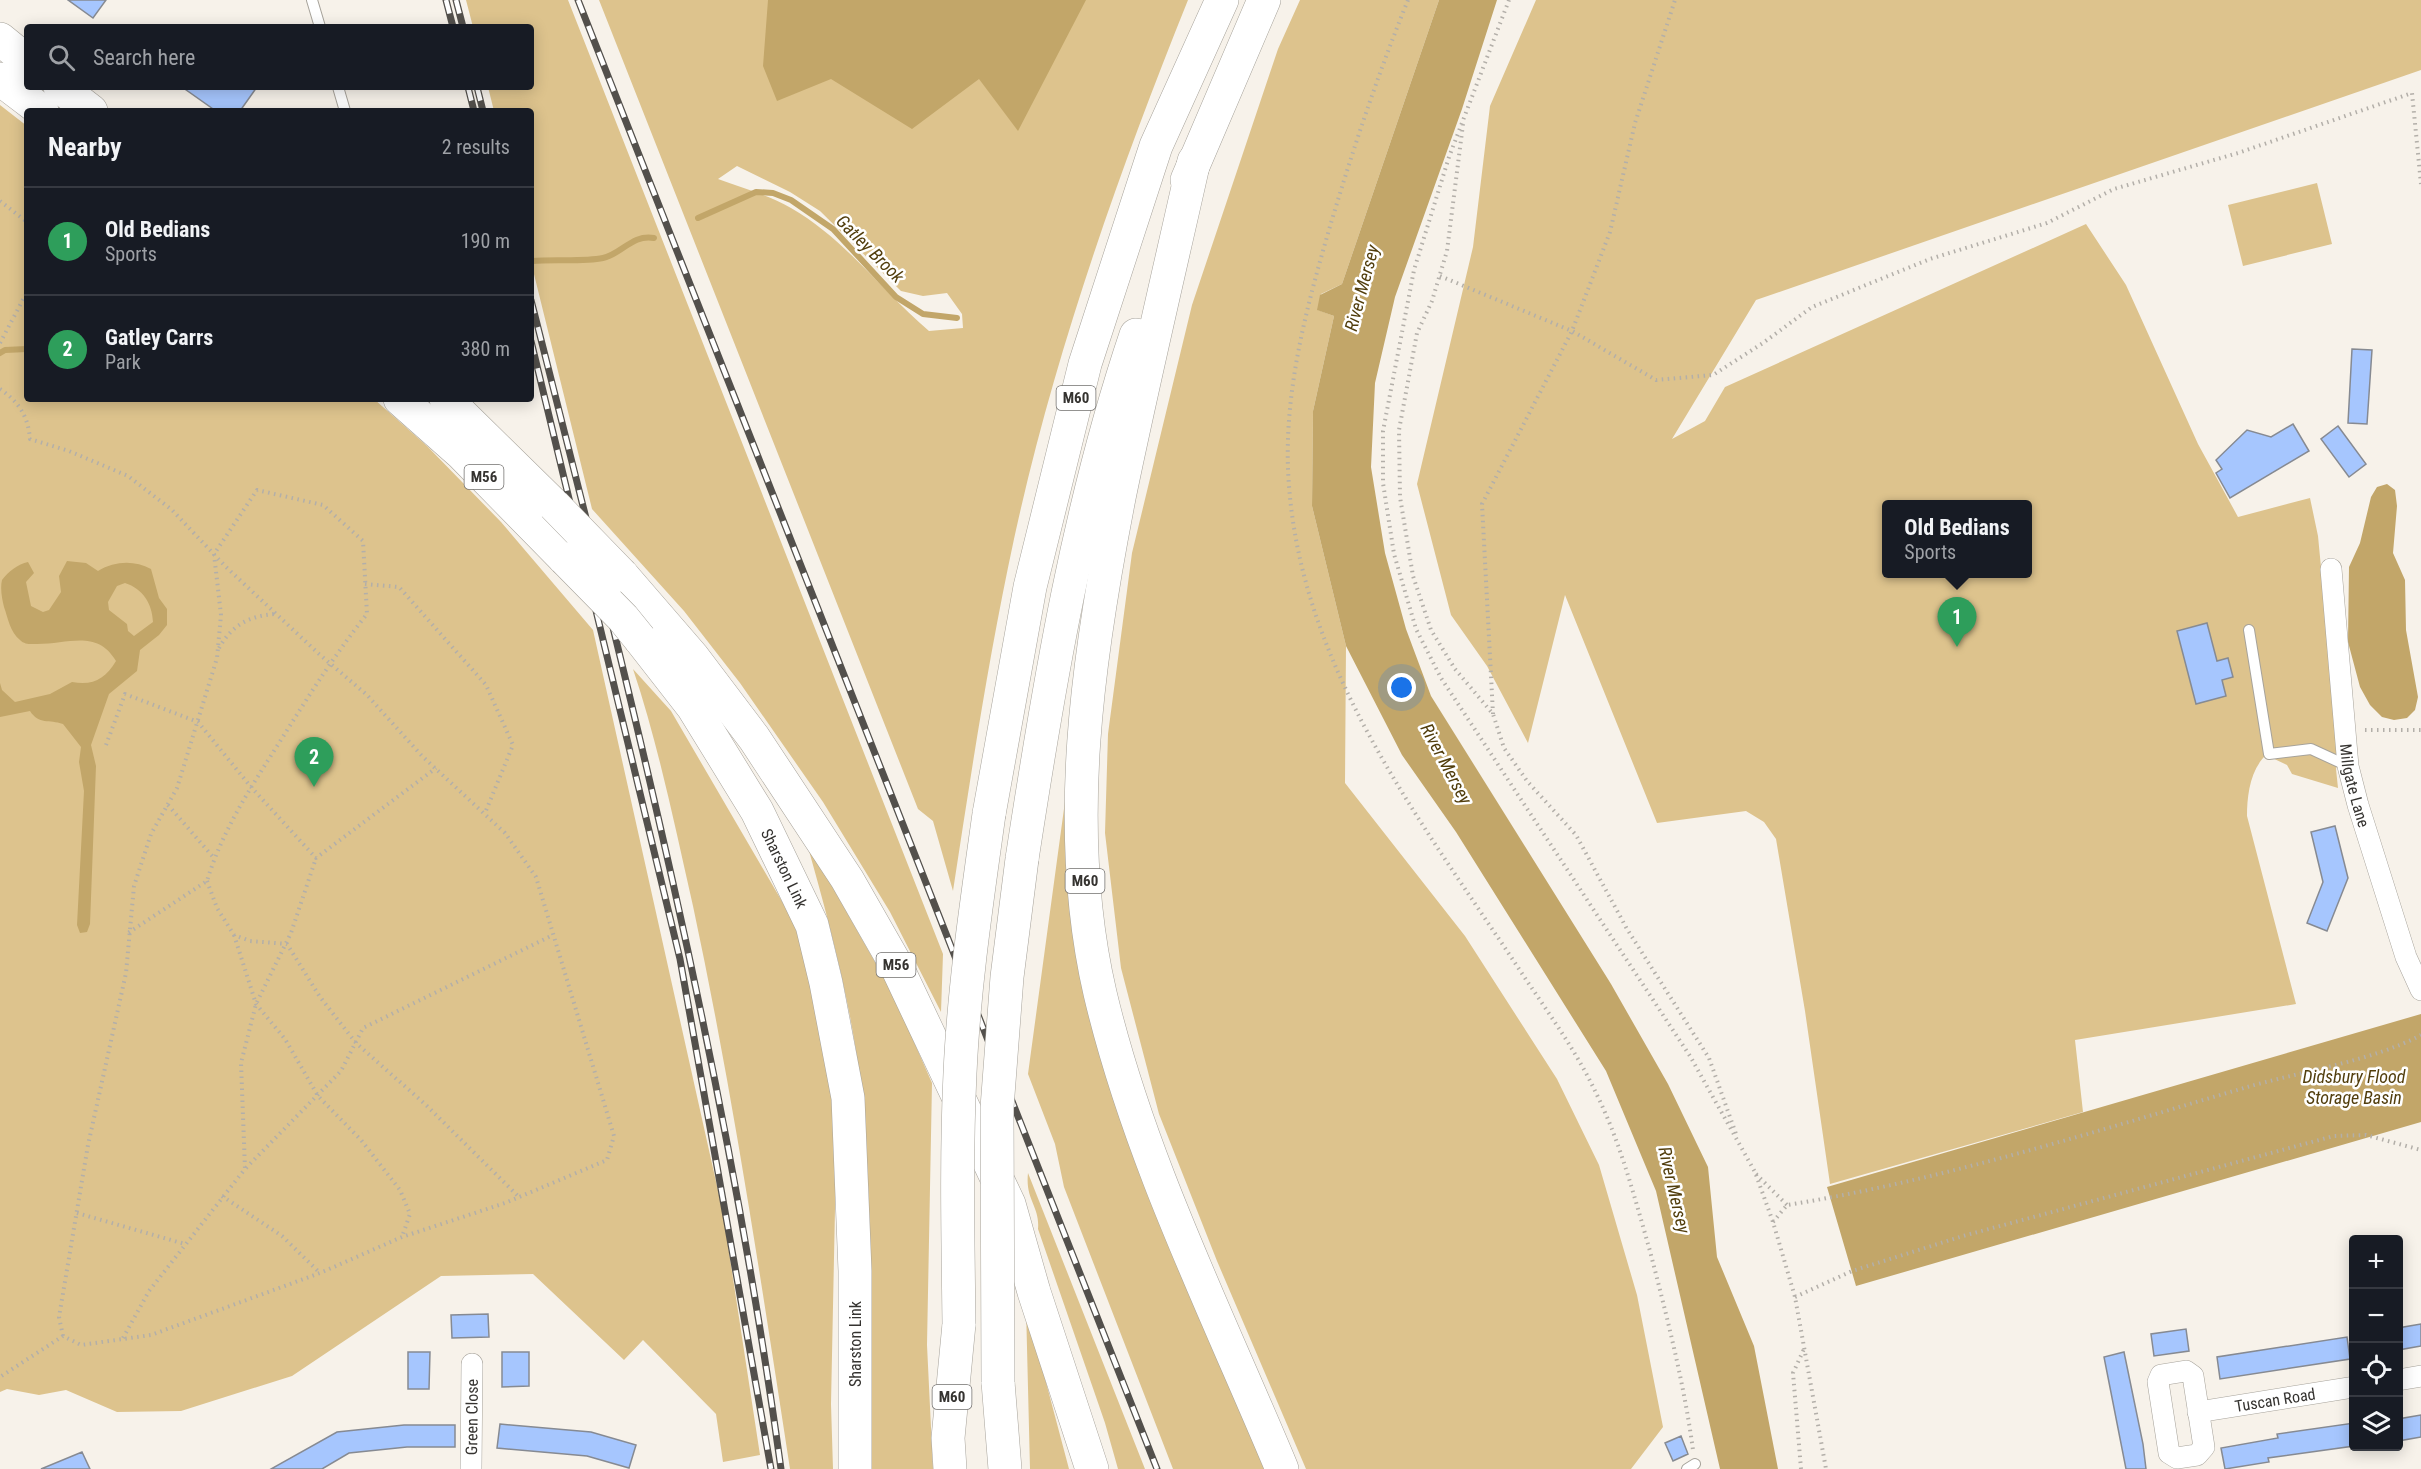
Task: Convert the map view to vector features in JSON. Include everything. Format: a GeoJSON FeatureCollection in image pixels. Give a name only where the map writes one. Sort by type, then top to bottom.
{"type":"FeatureCollection","features":[{"type":"Feature","properties":{"kind":"highway","name":"M60"},"geometry":{"type":"LineString","coordinates":[[969,1469],[959,1324],[957,1196],[960,1072],[972,934],[989,814],[1030,587],[1085,364],[1156,146],[1222,0]]}},
{"type":"Feature","properties":{"kind":"highway","name":"M60"},"geometry":{"type":"LineString","coordinates":[[1005,1469],[998,1382],[997,1108],[1007,977],[1042,728],[1090,493],[1121,380],[1194,161],[1264,0]]}},
{"type":"Feature","properties":{"kind":"highway"},"geometry":{"type":"LineString","coordinates":[[0,39],[24,59]]}},
{"type":"Feature","properties":{"kind":"highway"},"geometry":{"type":"LineString","coordinates":[[0,79],[38,108]]}},
{"type":"Feature","properties":{"kind":"highway"},"geometry":{"type":"LineString","coordinates":[[64,90],[86,108]]}},
{"type":"Feature","properties":{"kind":"highway","name":"M60"},"geometry":{"type":"LineString","coordinates":[[1194,161],[1130,444],[1101,596],[1085,711],[1085,890],[1100,991],[1141,1131],[1282,1469]]}},
{"type":"Feature","properties":{"kind":"highway","name":"Sharston Link"},"geometry":{"type":"LineString","coordinates":[[403,402],[462,454],[623,618],[640,639],[693,707],[757,812],[812,925],[826,983],[848,1098],[855,1271],[855,1469]]}},
{"type":"Feature","properties":{"kind":"highway","name":"M56"},"geometry":{"type":"LineString","coordinates":[[449,402],[622,575],[692,657],[760,748],[847,879],[895,963],[1009,1204],[1071,1409],[1092,1469]]}},
{"type":"Feature","properties":{"kind":"highway","name":"M60"},"geometry":{"type":"LineString","coordinates":[[950,1469],[948,1438],[959,1324]]}},
{"type":"Feature","properties":{"kind":"highway"},"geometry":{"type":"LineString","coordinates":[[1071,1409],[1084,1469]]}},
{"type":"Feature","properties":{"kind":"street","name":"Millgate Lane"},"geometry":{"type":"LineString","coordinates":[[2331,569],[2348,766],[2406,957],[2421,990]]}},
{"type":"Feature","properties":{"kind":"street","name":"Green Close"},"geometry":{"type":"LineString","coordinates":[[471,1469],[472,1364]]}},
{"type":"Feature","properties":{"kind":"street"},"geometry":{"type":"LineString","coordinates":[[2403,1379],[2421,1376]]}},
{"type":"Feature","properties":{"kind":"street","name":"Tuscan Road"},"geometry":{"type":"LineString","coordinates":[[2198,1412],[2349,1388]]}},
{"type":"Feature","properties":{"kind":"lane"},"geometry":{"type":"LineString","coordinates":[[312,0],[319,24]]}},
{"type":"Feature","properties":{"kind":"lane"},"geometry":{"type":"LineString","coordinates":[[339,90],[344,108]]}},
{"type":"Feature","properties":{"kind":"lane"},"geometry":{"type":"LineString","coordinates":[[2248,630],[2269,754],[2311,749],[2348,766]]}},
{"type":"Feature","properties":{"kind":"path"},"geometry":{"type":"LineString","coordinates":[[1408,0],[1363,115],[1312,287],[1292,387],[1288,467],[1292,510],[1304,573],[1333,667],[1389,774],[1569,1044],[1598,1096],[1638,1207],[1659,1287],[1688,1417],[1691,1466]]}},
{"type":"Feature","properties":{"kind":"path"},"geometry":{"type":"LineString","coordinates":[[1509,0],[1449,156],[1414,270],[1383,431],[1383,483],[1394,554],[1416,629],[1441,678],[1690,1056],[1755,1172],[1773,1221],[1795,1297],[1827,1469]]}},
{"type":"Feature","properties":{"kind":"path"},"geometry":{"type":"LineString","coordinates":[[1675,0],[1635,123],[1610,232],[1572,331],[1482,504],[1493,714],[1504,748],[1527,781],[1576,836],[1627,929],[1709,1058],[1740,1145]]}},
{"type":"Feature","properties":{"kind":"path"},"geometry":{"type":"LineString","coordinates":[[1440,276],[1572,331],[1656,380],[1713,375],[1763,343],[1812,307],[1919,263],[2047,223],[2114,189],[2238,153],[2412,93],[2421,184]]}},
{"type":"Feature","properties":{"kind":"path"},"geometry":{"type":"LineString","coordinates":[[1463,118],[1455,200],[1447,251],[1432,301],[1417,333],[1399,429],[1400,498],[1413,576],[1431,630],[1455,669],[1493,714]]}},
{"type":"Feature","properties":{"kind":"path"},"geometry":{"type":"LineString","coordinates":[[0,201],[24,220]]}},
{"type":"Feature","properties":{"kind":"path"},"geometry":{"type":"LineString","coordinates":[[0,343],[24,298]]}},
{"type":"Feature","properties":{"kind":"path"},"geometry":{"type":"LineString","coordinates":[[0,389],[13,398],[28,420],[30,439],[69,451],[129,476],[172,510],[276,614],[367,695],[436,768],[505,833],[536,877],[614,1136],[607,1160],[520,1198],[402,1238],[320,1273],[151,1335],[81,1345],[63,1336]]}},
{"type":"Feature","properties":{"kind":"path"},"geometry":{"type":"LineString","coordinates":[[63,1336],[59,1317],[88,1145],[126,973],[128,933],[137,876],[151,834],[177,788],[218,650],[221,615],[214,554],[257,490],[323,505],[363,541],[367,614],[328,662],[251,787],[214,858],[207,881],[217,908],[234,935],[256,1004],[285,1039],[318,1096],[361,1140],[400,1190],[410,1214],[402,1238]]}},
{"type":"Feature","properties":{"kind":"path"},"geometry":{"type":"LineString","coordinates":[[365,584],[399,587],[486,685],[513,745],[484,813]]}},
{"type":"Feature","properties":{"kind":"path"},"geometry":{"type":"LineString","coordinates":[[218,650],[226,635],[245,620],[276,614]]}},
{"type":"Feature","properties":{"kind":"path"},"geometry":{"type":"LineString","coordinates":[[106,746],[125,694],[198,722],[251,787],[316,858]]}},
{"type":"Feature","properties":{"kind":"path"},"geometry":{"type":"LineString","coordinates":[[2346,730],[2421,730]]}},
{"type":"Feature","properties":{"kind":"path"},"geometry":{"type":"LineString","coordinates":[[245,1169],[241,1063],[256,1004],[287,944],[316,858],[436,768]]}},
{"type":"Feature","properties":{"kind":"path"},"geometry":{"type":"LineString","coordinates":[[168,805],[214,858]]}},
{"type":"Feature","properties":{"kind":"path"},"geometry":{"type":"LineString","coordinates":[[128,933],[207,881]]}},
{"type":"Feature","properties":{"kind":"path"},"geometry":{"type":"LineString","coordinates":[[234,935],[250,941],[287,944]]}},
{"type":"Feature","properties":{"kind":"path"},"geometry":{"type":"LineString","coordinates":[[123,1339],[149,1291],[222,1196],[245,1169],[341,1071],[363,1028],[553,935]]}},
{"type":"Feature","properties":{"kind":"path"},"geometry":{"type":"LineString","coordinates":[[287,944],[320,997],[356,1043],[426,1105],[520,1198]]}},
{"type":"Feature","properties":{"kind":"path"},"geometry":{"type":"LineString","coordinates":[[1773,1221],[1787,1205],[1851,1195],[1989,1162],[2400,1046],[2421,1035]]}},
{"type":"Feature","properties":{"kind":"path"},"geometry":{"type":"LineString","coordinates":[[1795,1297],[1852,1271],[1963,1236],[2334,1136],[2366,1135],[2421,1150]]}},
{"type":"Feature","properties":{"kind":"path"},"geometry":{"type":"LineString","coordinates":[[1755,1172],[1787,1205]]}},
{"type":"Feature","properties":{"kind":"path"},"geometry":{"type":"LineString","coordinates":[[222,1196],[282,1236],[320,1273]]}},
{"type":"Feature","properties":{"kind":"path"},"geometry":{"type":"LineString","coordinates":[[77,1213],[185,1244]]}},
{"type":"Feature","properties":{"kind":"path"},"geometry":{"type":"LineString","coordinates":[[0,1377],[63,1336]]}},
{"type":"Feature","properties":{"kind":"path"},"geometry":{"type":"LineString","coordinates":[[1801,1469],[1793,1372],[1804,1349]]}},
{"type":"Feature","properties":{"kind":"shaded area"},"geometry":{"type":"Polygon","coordinates":[[[466,0],[568,0],[943,954],[941,1012],[890,912],[823,802],[740,683],[684,611],[592,509],[534,274],[534,108],[493,108],[489,90],[534,90],[534,24],[472,24],[466,0]]]}},
{"type":"Feature","properties":{"kind":"shaded area"},"geometry":{"type":"Polygon","coordinates":[[[599,0],[1188,0],[1137,132],[1090,266],[1068,333],[1030,470],[996,626],[953,891],[933,821],[918,809],[599,0]],[[737,166],[718,179],[774,199],[810,220],[846,250],[929,331],[963,328],[962,314],[947,293],[923,296],[901,291],[820,211],[790,192],[737,166]]]}},
{"type":"Feature","properties":{"kind":"shaded area"},"geometry":{"type":"Polygon","coordinates":[[[1300,0],[1439,0],[1342,284],[1321,294],[1318,310],[1334,316],[1313,411],[1312,506],[1346,646],[1345,783],[1465,936],[1557,1079],[1599,1165],[1637,1295],[1663,1427],[1631,1469],[1306,1469],[1217,1261],[1159,1114],[1121,968],[1105,833],[1108,734],[1132,553],[1192,305],[1278,49],[1300,0]]]}},
{"type":"Feature","properties":{"kind":"shaded area"},"geometry":{"type":"Polygon","coordinates":[[[1536,0],[2421,0],[2421,70],[1756,300],[1672,439],[1705,421],[1725,387],[2086,224],[2126,285],[2198,444],[2238,517],[2310,498],[2318,536],[2337,735],[2342,736],[2336,769],[2338,788],[2292,774],[2287,765],[2266,755],[2253,776],[2247,808],[2247,816],[2296,1004],[2075,1040],[2083,1112],[1830,1184],[1805,1011],[1776,839],[1764,822],[1746,811],[1657,823],[1565,595],[1528,743],[1487,666],[1451,615],[1417,484],[1473,247],[1490,106],[1536,0]]]}},
{"type":"Feature","properties":{"kind":"shaded area"},"geometry":{"type":"Polygon","coordinates":[[[0,105],[24,124],[24,402],[377,402],[427,446],[501,522],[593,630],[723,1213],[760,1455],[723,1462],[716,1414],[643,1340],[624,1360],[533,1274],[441,1276],[292,1376],[181,1411],[117,1412],[66,1390],[39,1395],[7,1389],[0,1392],[0,105]]]}},
{"type":"Feature","properties":{"kind":"shaded area"},"geometry":{"type":"Polygon","coordinates":[[[2317,183],[2332,244],[2243,266],[2228,205],[2317,183]]]}},
{"type":"Feature","properties":{"kind":"shaded area"},"geometry":{"type":"Polygon","coordinates":[[[633,669],[671,711],[794,922],[829,1048],[836,1160],[831,1404],[833,1469],[790,1469],[746,1187],[721,1046],[666,787],[633,669]]]}},
{"type":"Feature","properties":{"kind":"shaded area"},"geometry":{"type":"Polygon","coordinates":[[[1074,735],[1077,911],[1270,1469],[1173,1469],[1064,1187],[1055,1144],[1028,1074],[1074,735]]]}},
{"type":"Feature","properties":{"kind":"shaded area"},"geometry":{"type":"Polygon","coordinates":[[[806,840],[893,994],[932,1083],[927,1345],[933,1469],[869,1469],[869,1225],[865,1127],[856,1049],[844,989],[806,840]]]}},
{"type":"Feature","properties":{"kind":"shaded area"},"geometry":{"type":"Polygon","coordinates":[[[1028,1173],[1145,1469],[1118,1469],[1105,1423],[1038,1229],[1037,1214],[1029,1190],[1028,1173]]]}},
{"type":"Feature","properties":{"kind":"shaded area"},"geometry":{"type":"Polygon","coordinates":[[[1026,1307],[1069,1469],[1030,1469],[1026,1307]]]}},
{"type":"Feature","properties":{"kind":"water"},"geometry":{"type":"Polygon","coordinates":[[[768,0],[1086,0],[1018,131],[979,79],[912,129],[831,79],[777,101],[763,66],[768,0]]]}},
{"type":"Feature","properties":{"kind":"water","name":"River Mersey"},"geometry":{"type":"Polygon","coordinates":[[[1439,0],[1497,0],[1462,109],[1395,297],[1375,383],[1371,467],[1385,553],[1406,629],[1431,696],[1611,984],[1668,1084],[1708,1167],[1717,1257],[1754,1346],[1778,1469],[1720,1469],[1656,1191],[1606,1071],[1456,832],[1402,755],[1346,646],[1312,506],[1313,411],[1334,316],[1317,310],[1320,295],[1342,284],[1439,0]]]}},
{"type":"Feature","properties":{"kind":"water"},"geometry":{"type":"Polygon","coordinates":[[[2387,484],[2395,490],[2397,506],[2393,553],[2405,580],[2406,630],[2418,697],[2415,710],[2407,718],[2394,720],[2382,717],[2370,705],[2360,687],[2348,642],[2349,567],[2360,543],[2371,497],[2377,487],[2387,484]]]}},
{"type":"Feature","properties":{"kind":"water"},"geometry":{"type":"Polygon","coordinates":[[[67,561],[86,563],[98,571],[111,565],[124,563],[145,566],[151,569],[159,598],[167,609],[167,625],[159,635],[140,650],[137,671],[109,694],[91,745],[96,766],[90,924],[87,932],[80,933],[77,925],[84,791],[79,762],[81,747],[63,724],[41,720],[30,711],[0,717],[0,683],[2,690],[15,702],[50,694],[72,682],[86,683],[98,680],[116,661],[108,651],[91,642],[28,644],[22,642],[14,633],[3,604],[2,580],[14,569],[28,562],[34,573],[26,582],[31,606],[43,612],[49,610],[61,592],[59,576],[67,561]],[[125,583],[117,586],[108,602],[109,610],[127,624],[128,631],[134,636],[153,622],[151,609],[142,593],[125,583]]]}},
{"type":"Feature","properties":{"kind":"water","name":"Didsbury Flood Storage Basin"},"geometry":{"type":"Polygon","coordinates":[[[2421,1014],[2421,1122],[1856,1286],[1827,1187],[2421,1014]]]}},
{"type":"Feature","properties":{"kind":"building"},"geometry":{"type":"Polygon","coordinates":[[[68,0],[106,0],[93,18],[68,0]]]}},
{"type":"Feature","properties":{"kind":"building"},"geometry":{"type":"Polygon","coordinates":[[[186,90],[255,90],[242,108],[212,108],[186,90]]]}},
{"type":"Feature","properties":{"kind":"building"},"geometry":{"type":"Polygon","coordinates":[[[2352,349],[2372,350],[2367,424],[2348,423],[2352,349]]]}},
{"type":"Feature","properties":{"kind":"building"},"geometry":{"type":"Polygon","coordinates":[[[2293,424],[2309,451],[2230,498],[2216,473],[2222,469],[2216,460],[2247,430],[2271,437],[2293,424]]]}},
{"type":"Feature","properties":{"kind":"building"},"geometry":{"type":"Polygon","coordinates":[[[2338,426],[2366,464],[2349,477],[2321,439],[2338,426]]]}},
{"type":"Feature","properties":{"kind":"building"},"geometry":{"type":"Polygon","coordinates":[[[2207,623],[2217,661],[2228,658],[2233,677],[2222,680],[2226,696],[2196,704],[2177,631],[2207,623]]]}},
{"type":"Feature","properties":{"kind":"building"},"geometry":{"type":"Polygon","coordinates":[[[2335,826],[2348,878],[2327,931],[2307,923],[2323,882],[2311,832],[2335,826]]]}},
{"type":"Feature","properties":{"kind":"building"},"geometry":{"type":"Polygon","coordinates":[[[488,1314],[489,1337],[452,1338],[451,1315],[488,1314]]]}},
{"type":"Feature","properties":{"kind":"building"},"geometry":{"type":"Polygon","coordinates":[[[2421,1324],[2421,1346],[2403,1349],[2403,1327],[2421,1324]]]}},
{"type":"Feature","properties":{"kind":"building"},"geometry":{"type":"Polygon","coordinates":[[[2186,1329],[2189,1351],[2154,1356],[2151,1334],[2186,1329]]]}},
{"type":"Feature","properties":{"kind":"building"},"geometry":{"type":"Polygon","coordinates":[[[2347,1337],[2349,1352],[2349,1359],[2220,1379],[2217,1357],[2347,1337]]]}},
{"type":"Feature","properties":{"kind":"building"},"geometry":{"type":"Polygon","coordinates":[[[408,1352],[430,1352],[429,1389],[408,1389],[408,1352]]]}},
{"type":"Feature","properties":{"kind":"building"},"geometry":{"type":"Polygon","coordinates":[[[502,1352],[529,1352],[529,1386],[502,1387],[502,1352]]]}},
{"type":"Feature","properties":{"kind":"building"},"geometry":{"type":"Polygon","coordinates":[[[2124,1352],[2146,1469],[2126,1469],[2104,1357],[2124,1352]]]}},
{"type":"Feature","properties":{"kind":"building"},"geometry":{"type":"Polygon","coordinates":[[[2421,1415],[2421,1437],[2403,1440],[2403,1418],[2421,1415]]]}},
{"type":"Feature","properties":{"kind":"building"},"geometry":{"type":"Polygon","coordinates":[[[500,1424],[591,1432],[636,1445],[629,1468],[587,1456],[497,1448],[500,1424]]]}},
{"type":"Feature","properties":{"kind":"building"},"geometry":{"type":"Polygon","coordinates":[[[2349,1424],[2349,1447],[2268,1458],[2269,1462],[2225,1469],[2221,1448],[2278,1438],[2277,1434],[2349,1424]]]}},
{"type":"Feature","properties":{"kind":"building"},"geometry":{"type":"Polygon","coordinates":[[[404,1425],[455,1425],[455,1447],[407,1447],[349,1453],[322,1469],[271,1469],[337,1432],[404,1425]]]}},
{"type":"Feature","properties":{"kind":"building"},"geometry":{"type":"Polygon","coordinates":[[[1681,1436],[1688,1454],[1673,1461],[1665,1443],[1681,1436]]]}},
{"type":"Feature","properties":{"kind":"building"},"geometry":{"type":"Polygon","coordinates":[[[82,1452],[90,1469],[41,1469],[82,1452]]]}},
{"type":"Feature","properties":{"kind":"waterway","name":"Gatley Brook"},"geometry":{"type":"LineString","coordinates":[[698,218],[756,192],[773,193],[791,200],[833,229],[896,297],[923,314],[957,318]]}},
{"type":"Feature","properties":{"kind":"waterway","name":"Gatley Brook"},"geometry":{"type":"LineString","coordinates":[[534,261],[603,258],[639,239],[654,238]]}},
{"type":"Feature","properties":{"kind":"waterway"},"geometry":{"type":"LineString","coordinates":[[0,353],[5,350],[24,349]]}},
{"type":"Feature","properties":{"kind":"railway"},"geometry":{"type":"LineString","coordinates":[[446,0],[452,24]]}},
{"type":"Feature","properties":{"kind":"railway"},"geometry":{"type":"LineString","coordinates":[[456,0],[462,24]]}},
{"type":"Feature","properties":{"kind":"railway"},"geometry":{"type":"LineString","coordinates":[[578,0],[1157,1469]]}},
{"type":"Feature","properties":{"kind":"railway"},"geometry":{"type":"LineString","coordinates":[[469,90],[473,108]]}},
{"type":"Feature","properties":{"kind":"railway"},"geometry":{"type":"LineString","coordinates":[[478,90],[482,108]]}},
{"type":"Feature","properties":{"kind":"railway"},"geometry":{"type":"LineString","coordinates":[[534,312],[639,735],[704,1027],[759,1321],[781,1469]]}},
{"type":"Feature","properties":{"kind":"railway"},"geometry":{"type":"LineString","coordinates":[[534,353],[680,959],[771,1469]]}},
{"type":"Feature","properties":{"kind":"place","name":"Old Bedians"},"geometry":{"type":"Point","coordinates":[1957,647]}},
{"type":"Feature","properties":{"kind":"place","name":"Gatley Carrs"},"geometry":{"type":"Point","coordinates":[314,787]}}]}
